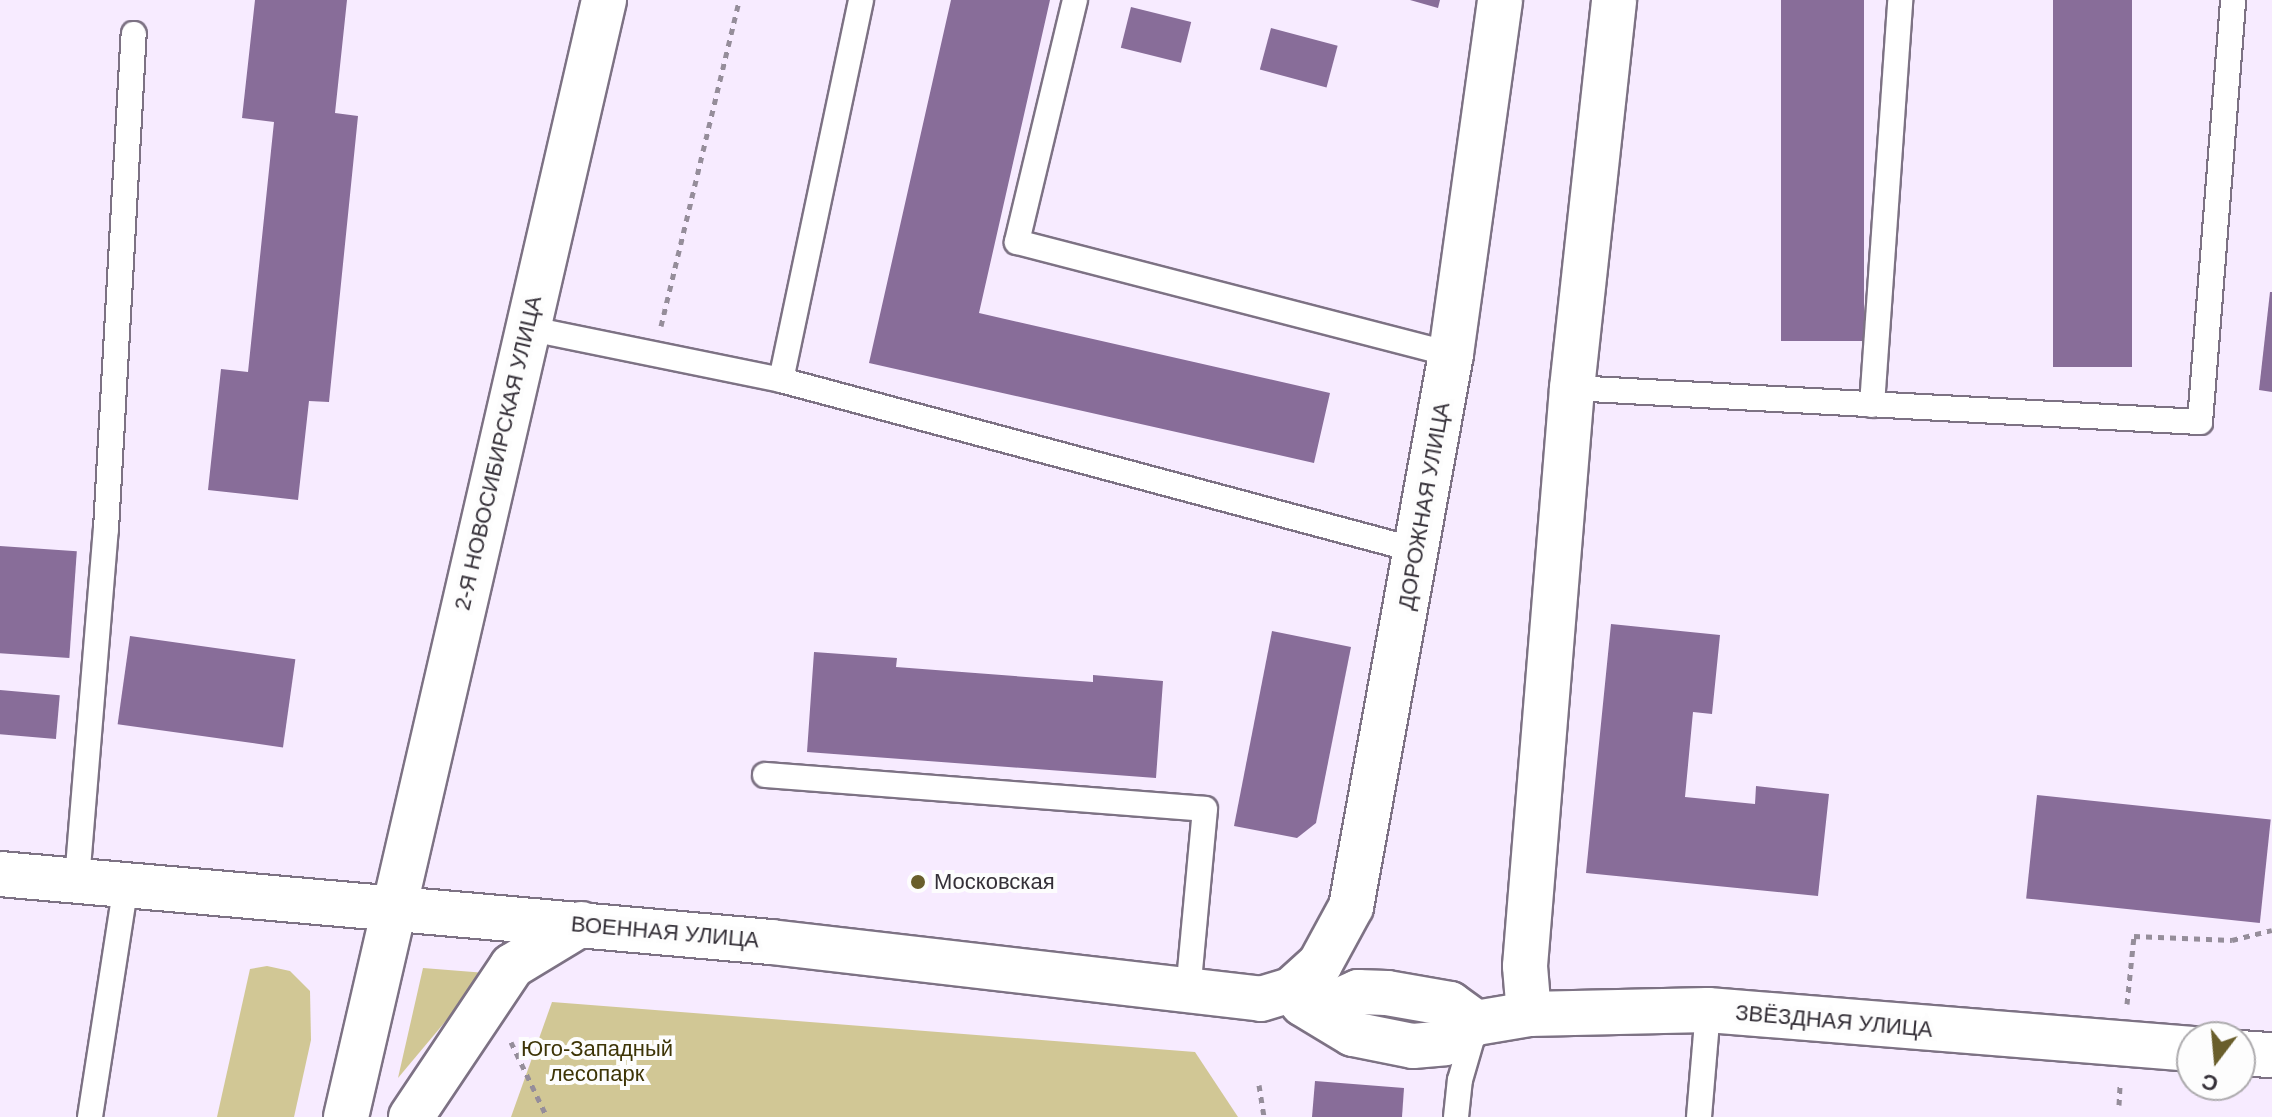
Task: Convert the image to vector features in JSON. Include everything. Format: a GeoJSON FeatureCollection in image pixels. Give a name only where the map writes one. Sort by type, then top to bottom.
{"type":"FeatureCollection","features":[{"type":"Feature","properties":{"kind":"street","name":"2-Я НОВОСИБИРСКАЯ УЛИЦА"},"geometry":{"type":"LineString","coordinates":[[346,1117],[604,0]]}},
{"type":"Feature","properties":{"kind":"street","name":"ДОРОЖНАЯ УЛИЦА"},"geometry":{"type":"LineString","coordinates":[[1305,1000],[1320,964],[1351,907],[1451,354],[1500,0]]}},
{"type":"Feature","properties":{"kind":"street"},"geometry":{"type":"LineString","coordinates":[[1529,1014],[1525,966],[1572,388],[1614,0]]}},
{"type":"Feature","properties":{"kind":"street","name":"ВОЕННАЯ УЛИЦА"},"geometry":{"type":"LineString","coordinates":[[0,874],[581,924],[1261,999],[1305,1000],[1358,992],[1411,995],[1450,1004],[1476,1023]]}},
{"type":"Feature","properties":{"kind":"street"},"geometry":{"type":"LineString","coordinates":[[411,1117],[512,966],[581,924]]}},
{"type":"Feature","properties":{"kind":"street","name":"ЗВЁЗДНАЯ УЛИЦА"},"geometry":{"type":"LineString","coordinates":[[1305,1000],[1353,1034],[1413,1046],[1445,1043],[1476,1023],[1529,1014],[1708,1010],[2176,1048]]}},
{"type":"Feature","properties":{"kind":"lane"},"geometry":{"type":"LineString","coordinates":[[781,380],[861,0]]}},
{"type":"Feature","properties":{"kind":"lane"},"geometry":{"type":"LineString","coordinates":[[1075,0],[1017,242],[1451,354]]}},
{"type":"Feature","properties":{"kind":"lane"},"geometry":{"type":"LineString","coordinates":[[1872,405],[1900,0]]}},
{"type":"Feature","properties":{"kind":"lane"},"geometry":{"type":"LineString","coordinates":[[1572,388],[2200,422],[2233,0]]}},
{"type":"Feature","properties":{"kind":"lane"},"geometry":{"type":"LineString","coordinates":[[77,880],[106,529],[134,34]]}},
{"type":"Feature","properties":{"kind":"lane"},"geometry":{"type":"LineString","coordinates":[[526,328],[781,380],[1416,550]]}},
{"type":"Feature","properties":{"kind":"lane"},"geometry":{"type":"LineString","coordinates":[[765,775],[1205,809],[1188,991]]}},
{"type":"Feature","properties":{"kind":"lane"},"geometry":{"type":"LineString","coordinates":[[90,1117],[126,884]]}},
{"type":"Feature","properties":{"kind":"lane"},"geometry":{"type":"LineString","coordinates":[[1699,1117],[1708,1010]]}},
{"type":"Feature","properties":{"kind":"lane"},"geometry":{"type":"LineString","coordinates":[[1456,1117],[1460,1080],[1476,1023]]}},
{"type":"Feature","properties":{"kind":"path"},"geometry":{"type":"LineString","coordinates":[[654,354],[739,0]]}},
{"type":"Feature","properties":{"kind":"path"},"geometry":{"type":"LineString","coordinates":[[2119,1105],[2134,936],[2232,940],[2272,930]]}},
{"type":"Feature","properties":{"kind":"path"},"geometry":{"type":"LineString","coordinates":[[1259,1085],[1264,1117]]}},
{"type":"Feature","properties":{"kind":"green space"},"geometry":{"type":"Polygon","coordinates":[[[267,966],[290,971],[310,991],[311,1040],[294,1117],[217,1117],[250,969],[267,966]]]}},
{"type":"Feature","properties":{"kind":"green space"},"geometry":{"type":"Polygon","coordinates":[[[423,968],[486,973],[398,1078],[423,968]]]}},
{"type":"Feature","properties":{"kind":"green space","name":"Юго-Западный лесопарк"},"geometry":{"type":"Polygon","coordinates":[[[552,1002],[1195,1052],[1238,1117],[511,1117],[552,1002]]]}},
{"type":"Feature","properties":{"kind":"building"},"geometry":{"type":"Polygon","coordinates":[[[255,0],[347,0],[335,113],[358,116],[329,402],[309,401],[298,500],[208,490],[221,369],[248,372],[274,122],[242,118],[255,0]]]}},
{"type":"Feature","properties":{"kind":"building"},"geometry":{"type":"Polygon","coordinates":[[[951,0],[1050,0],[979,313],[1330,393],[1314,463],[869,363],[951,0]]]}},
{"type":"Feature","properties":{"kind":"building"},"geometry":{"type":"Polygon","coordinates":[[[1410,0],[1440,0],[1438,8],[1410,0]]]}},
{"type":"Feature","properties":{"kind":"building"},"geometry":{"type":"Polygon","coordinates":[[[1781,0],[1864,0],[1864,341],[1781,341],[1781,0]]]}},
{"type":"Feature","properties":{"kind":"building"},"geometry":{"type":"Polygon","coordinates":[[[2053,0],[2132,0],[2132,367],[2053,367],[2053,0]]]}},
{"type":"Feature","properties":{"kind":"building"},"geometry":{"type":"Polygon","coordinates":[[[1131,7],[1191,22],[1181,63],[1121,48],[1131,7]]]}},
{"type":"Feature","properties":{"kind":"building"},"geometry":{"type":"Polygon","coordinates":[[[1271,28],[1338,46],[1327,87],[1260,70],[1271,28]]]}},
{"type":"Feature","properties":{"kind":"building"},"geometry":{"type":"Polygon","coordinates":[[[2272,292],[2272,392],[2259,390],[2272,292]]]}},
{"type":"Feature","properties":{"kind":"building"},"geometry":{"type":"Polygon","coordinates":[[[0,546],[77,551],[69,658],[0,653],[0,546]]]}},
{"type":"Feature","properties":{"kind":"building"},"geometry":{"type":"Polygon","coordinates":[[[1611,624],[1720,635],[1712,714],[1693,712],[1685,797],[1755,804],[1756,786],[1829,794],[1818,896],[1586,873],[1611,624]]]}},
{"type":"Feature","properties":{"kind":"building"},"geometry":{"type":"Polygon","coordinates":[[[1272,631],[1351,647],[1316,823],[1297,838],[1234,826],[1272,631]]]}},
{"type":"Feature","properties":{"kind":"building"},"geometry":{"type":"Polygon","coordinates":[[[130,636],[295,659],[283,747],[118,724],[130,636]]]}},
{"type":"Feature","properties":{"kind":"building"},"geometry":{"type":"Polygon","coordinates":[[[814,652],[897,658],[896,667],[1093,682],[1093,675],[1163,681],[1156,778],[807,752],[814,652]]]}},
{"type":"Feature","properties":{"kind":"building"},"geometry":{"type":"Polygon","coordinates":[[[0,690],[60,695],[56,739],[0,734],[0,690]]]}},
{"type":"Feature","properties":{"kind":"building"},"geometry":{"type":"Polygon","coordinates":[[[2037,795],[2271,820],[2260,923],[2026,898],[2037,795]]]}},
{"type":"Feature","properties":{"kind":"building"},"geometry":{"type":"Polygon","coordinates":[[[1315,1081],[1404,1088],[1402,1117],[1312,1117],[1315,1081]]]}},
{"type":"Feature","properties":{"kind":"place","name":"Московская"},"geometry":{"type":"Point","coordinates":[918,882]}}]}
